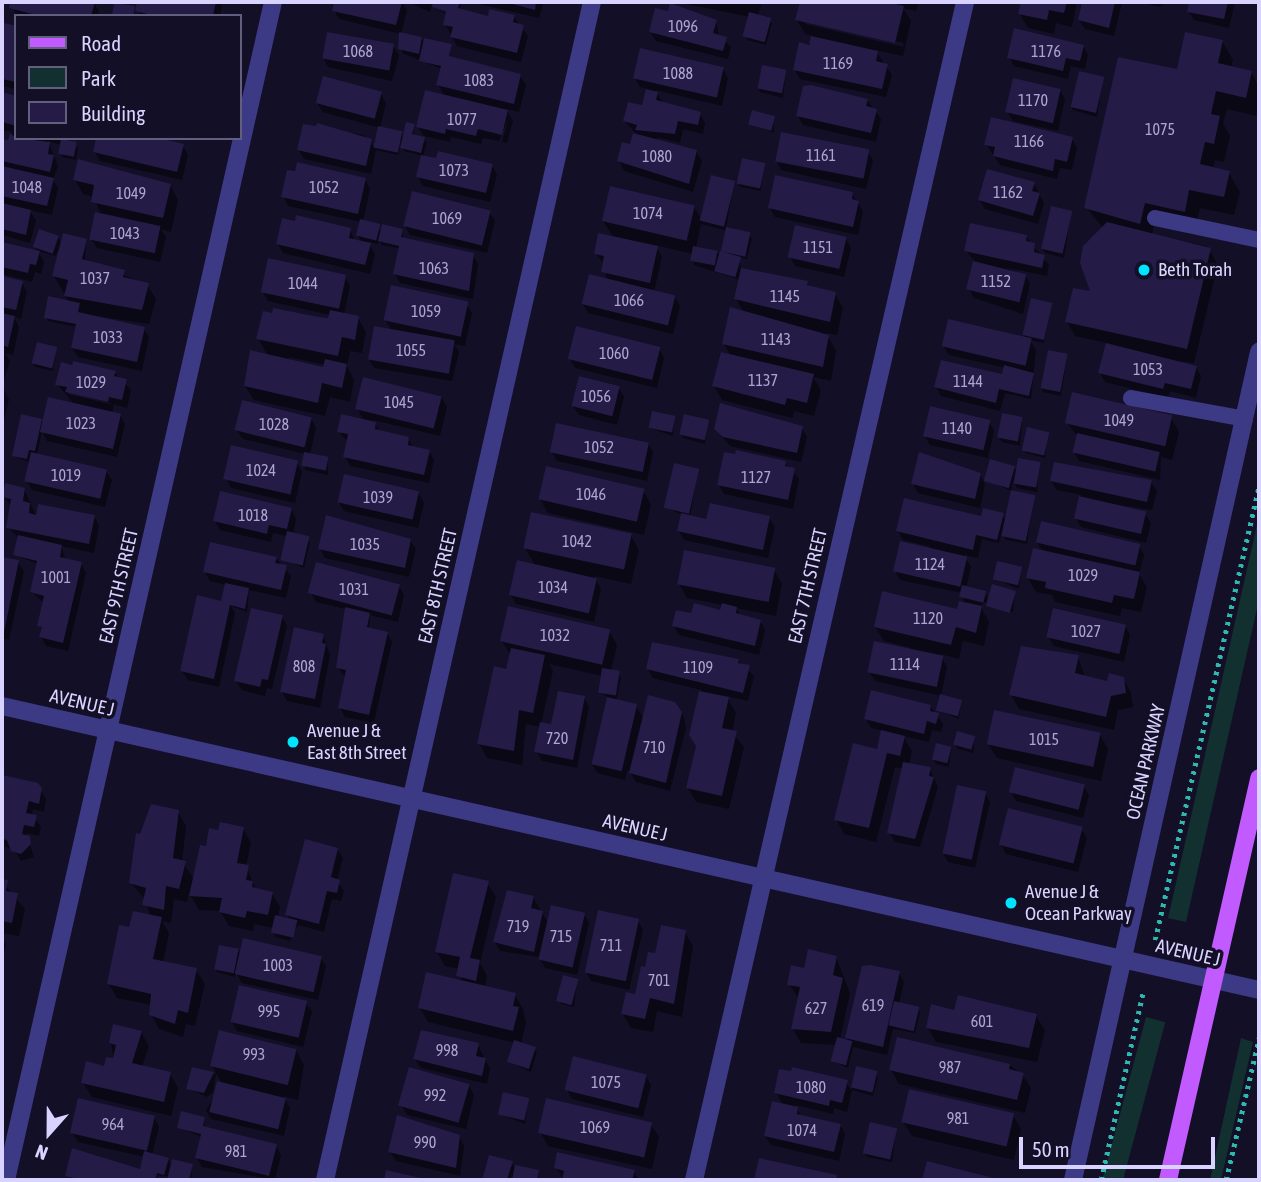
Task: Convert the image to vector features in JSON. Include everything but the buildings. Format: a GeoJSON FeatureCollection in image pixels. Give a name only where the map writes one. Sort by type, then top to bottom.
{"type":"FeatureCollection","features":[{"type":"Feature","properties":{"kind":"main road"},"geometry":{"type":"LineString","coordinates":[[1168,1180],[1259,779]]}},
{"type":"Feature","properties":{"kind":"street","name":"EAST 9TH STREET"},"geometry":{"type":"LineString","coordinates":[[242,139],[273,2]]}},
{"type":"Feature","properties":{"kind":"street","name":"EAST 8TH STREET"},"geometry":{"type":"LineString","coordinates":[[325,1180],[592,2]]}},
{"type":"Feature","properties":{"kind":"street","name":"EAST 7TH STREET"},"geometry":{"type":"LineString","coordinates":[[694,1180],[965,2]]}},
{"type":"Feature","properties":{"kind":"street","name":"EAST 9TH STREET"},"geometry":{"type":"LineString","coordinates":[[6,1180],[242,140]]}},
{"type":"Feature","properties":{"kind":"street","name":"OCEAN PARKWAY"},"geometry":{"type":"LineString","coordinates":[[1073,1180],[1259,352]]}},
{"type":"Feature","properties":{"kind":"street","name":"AVENUE J"},"geometry":{"type":"LineString","coordinates":[[2,706],[1259,990]]}},
{"type":"Feature","properties":{"kind":"lane"},"geometry":{"type":"LineString","coordinates":[[1155,218],[1259,240]]}},
{"type":"Feature","properties":{"kind":"lane"},"geometry":{"type":"LineString","coordinates":[[1130,398],[1245,419]]}},
{"type":"Feature","properties":{"kind":"path"},"geometry":{"type":"LineString","coordinates":[[1155,940],[1259,486]]}},
{"type":"Feature","properties":{"kind":"path"},"geometry":{"type":"LineString","coordinates":[[1101,1180],[1143,992]]}},
{"type":"Feature","properties":{"kind":"path"},"geometry":{"type":"LineString","coordinates":[[1226,1180],[1259,1038]]}},
{"type":"Feature","properties":{"kind":"green space"},"geometry":{"type":"Polygon","coordinates":[[[1259,516],[1259,600],[1186,922],[1168,918],[1259,516]]]}},
{"type":"Feature","properties":{"kind":"green space"},"geometry":{"type":"Polygon","coordinates":[[[1146,1017],[1165,1022],[1123,1180],[1103,1178],[1146,1017]]]}},
{"type":"Feature","properties":{"kind":"green space"},"geometry":{"type":"Polygon","coordinates":[[[1241,1038],[1253,1042],[1221,1180],[1210,1180],[1241,1038]]]}},
{"type":"Feature","properties":{"kind":"place","name":"Beth Torah"},"geometry":{"type":"Point","coordinates":[1144,270]}},
{"type":"Feature","properties":{"kind":"place","name":"Avenue J & East 8th Street"},"geometry":{"type":"Point","coordinates":[293,742]}},
{"type":"Feature","properties":{"kind":"place","name":"Avenue J & Ocean Parkway"},"geometry":{"type":"Point","coordinates":[1011,903]}}]}
